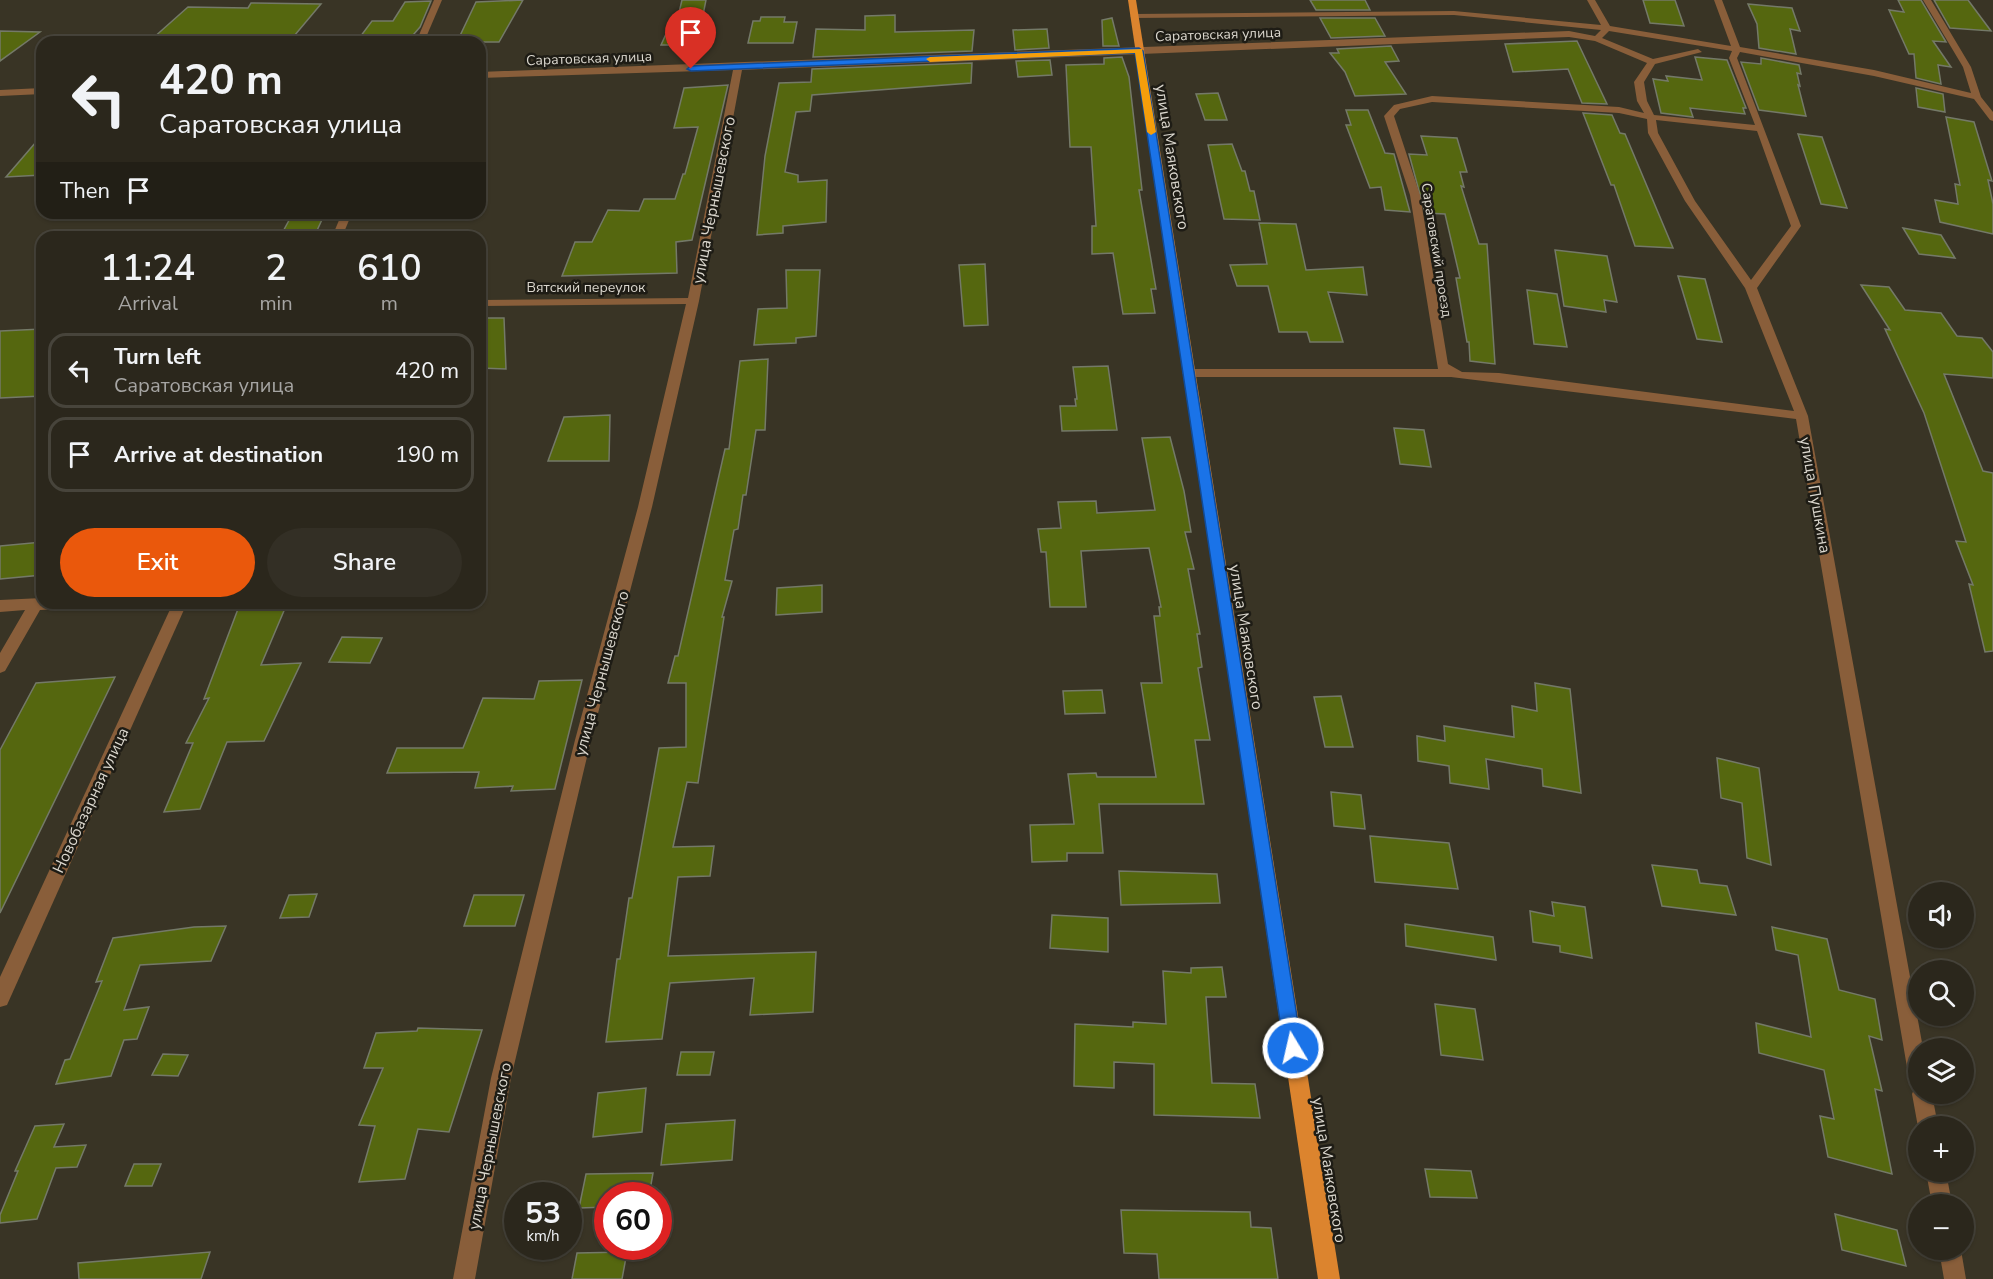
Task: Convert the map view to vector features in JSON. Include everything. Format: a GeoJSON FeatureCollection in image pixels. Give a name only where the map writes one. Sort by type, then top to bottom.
{"type":"FeatureCollection","features":[{"type":"Feature","properties":{"kind":"main road","name":"улица Маяковского"},"geometry":{"type":"LineString","coordinates":[[1132,0],[1329,1279]]}},
{"type":"Feature","properties":{"kind":"street"},"geometry":{"type":"LineString","coordinates":[[423,36],[438,0]]}},
{"type":"Feature","properties":{"kind":"street"},"geometry":{"type":"LineString","coordinates":[[1591,0],[1602,34],[1652,62],[1698,52],[1737,51]]}},
{"type":"Feature","properties":{"kind":"street"},"geometry":{"type":"LineString","coordinates":[[1718,0],[1737,51],[1734,58],[1758,128],[1786,194],[1796,226],[1750,288]]}},
{"type":"Feature","properties":{"kind":"street"},"geometry":{"type":"LineString","coordinates":[[1927,0],[1967,67],[1977,97],[1993,118]]}},
{"type":"Feature","properties":{"kind":"street"},"geometry":{"type":"LineString","coordinates":[[1134,16],[1454,13],[1643,40],[1698,52]]}},
{"type":"Feature","properties":{"kind":"street","name":"Саратовская улица"},"geometry":{"type":"LineString","coordinates":[[486,75],[738,67],[1569,33],[1602,34]]}},
{"type":"Feature","properties":{"kind":"street"},"geometry":{"type":"LineString","coordinates":[[1602,34],[1737,51],[1874,73],[1977,97]]}},
{"type":"Feature","properties":{"kind":"street","name":"улица Пушкина"},"geometry":{"type":"LineString","coordinates":[[1652,62],[1639,81],[1642,100],[1651,117],[1653,133],[1690,201],[1750,288],[1802,416],[1912,1038]]}},
{"type":"Feature","properties":{"kind":"street","name":"улица Чернышевского"},"geometry":{"type":"LineString","coordinates":[[464,1279],[501,1078],[583,740],[645,507],[693,301],[738,67]]}},
{"type":"Feature","properties":{"kind":"street"},"geometry":{"type":"LineString","coordinates":[[0,93],[36,91]]}},
{"type":"Feature","properties":{"kind":"street","name":"Саратовский проезд"},"geometry":{"type":"LineString","coordinates":[[1450,373],[1442,366],[1415,195],[1389,116],[1397,106],[1432,99],[1619,110],[1651,117],[1758,128]]}},
{"type":"Feature","properties":{"kind":"street","name":"Вятский переулок"},"geometry":{"type":"LineString","coordinates":[[486,303],[693,301]]}},
{"type":"Feature","properties":{"kind":"street"},"geometry":{"type":"LineString","coordinates":[[1188,373],[1450,373],[1460,376],[1499,377],[1802,416]]}},
{"type":"Feature","properties":{"kind":"street"},"geometry":{"type":"LineString","coordinates":[[0,606],[36,604]]}},
{"type":"Feature","properties":{"kind":"street"},"geometry":{"type":"LineString","coordinates":[[0,667],[36,604]]}},
{"type":"Feature","properties":{"kind":"street","name":"Новобазарная улица"},"geometry":{"type":"LineString","coordinates":[[0,998],[177,609]]}},
{"type":"Feature","properties":{"kind":"street"},"geometry":{"type":"LineString","coordinates":[[1952,1260],[1955,1279]]}},
{"type":"Feature","properties":{"kind":"building"},"geometry":{"type":"Polygon","coordinates":[[[523,0],[499,42],[486,42],[486,36],[460,36],[476,2],[523,0]]]}},
{"type":"Feature","properties":{"kind":"building"},"geometry":{"type":"Polygon","coordinates":[[[682,0],[706,0],[697,45],[661,45],[672,21],[677,21],[682,0]]]}},
{"type":"Feature","properties":{"kind":"building"},"geometry":{"type":"Polygon","coordinates":[[[1310,0],[1365,0],[1370,10],[1316,10],[1310,0]]]}},
{"type":"Feature","properties":{"kind":"building"},"geometry":{"type":"Polygon","coordinates":[[[1643,0],[1675,0],[1684,26],[1650,23],[1643,0]]]}},
{"type":"Feature","properties":{"kind":"building"},"geometry":{"type":"Polygon","coordinates":[[[1898,0],[1921,0],[1946,42],[1933,41],[1951,67],[1938,65],[1941,84],[1916,78],[1914,54],[1909,54],[1889,10],[1904,12],[1898,0]]]}},
{"type":"Feature","properties":{"kind":"building"},"geometry":{"type":"Polygon","coordinates":[[[1934,0],[1968,0],[1991,31],[1950,28],[1934,0]]]}},
{"type":"Feature","properties":{"kind":"building"},"geometry":{"type":"Polygon","coordinates":[[[431,1],[420,27],[412,36],[361,36],[372,21],[393,21],[405,2],[431,1]]]}},
{"type":"Feature","properties":{"kind":"building"},"geometry":{"type":"Polygon","coordinates":[[[251,3],[321,4],[294,36],[155,36],[188,7],[248,8],[251,3]]]}},
{"type":"Feature","properties":{"kind":"building"},"geometry":{"type":"Polygon","coordinates":[[[1748,4],[1792,8],[1800,31],[1790,29],[1796,54],[1759,48],[1757,24],[1748,4]]]}},
{"type":"Feature","properties":{"kind":"building"},"geometry":{"type":"Polygon","coordinates":[[[895,15],[895,32],[974,30],[972,51],[813,57],[816,29],[865,30],[865,16],[895,15]]]}},
{"type":"Feature","properties":{"kind":"building"},"geometry":{"type":"Polygon","coordinates":[[[761,17],[785,17],[784,22],[797,22],[793,43],[748,43],[753,21],[760,21],[761,17]]]}},
{"type":"Feature","properties":{"kind":"building"},"geometry":{"type":"Polygon","coordinates":[[[1112,18],[1119,46],[1103,46],[1102,20],[1112,18]]]}},
{"type":"Feature","properties":{"kind":"building"},"geometry":{"type":"Polygon","coordinates":[[[1320,18],[1375,18],[1385,36],[1331,38],[1320,18]]]}},
{"type":"Feature","properties":{"kind":"building"},"geometry":{"type":"Polygon","coordinates":[[[1047,29],[1049,48],[1015,50],[1013,30],[1047,29]]]}},
{"type":"Feature","properties":{"kind":"building"},"geometry":{"type":"Polygon","coordinates":[[[0,31],[40,32],[0,61],[0,31]]]}},
{"type":"Feature","properties":{"kind":"building"},"geometry":{"type":"Polygon","coordinates":[[[1577,41],[1607,104],[1582,103],[1568,69],[1513,72],[1505,44],[1577,41]]]}},
{"type":"Feature","properties":{"kind":"building"},"geometry":{"type":"Polygon","coordinates":[[[1391,46],[1399,61],[1385,62],[1406,94],[1355,96],[1345,72],[1330,53],[1339,53],[1337,49],[1391,46]]]}},
{"type":"Feature","properties":{"kind":"building"},"geometry":{"type":"Polygon","coordinates":[[[1122,57],[1129,77],[1142,190],[1139,190],[1156,289],[1151,289],[1155,313],[1123,314],[1113,253],[1092,254],[1092,226],[1096,226],[1091,147],[1070,147],[1066,65],[1104,64],[1104,58],[1122,57]]]}},
{"type":"Feature","properties":{"kind":"building"},"geometry":{"type":"Polygon","coordinates":[[[1695,57],[1727,60],[1746,108],[1743,108],[1745,114],[1690,108],[1693,117],[1661,113],[1653,79],[1668,81],[1666,76],[1702,80],[1695,57]]]}},
{"type":"Feature","properties":{"kind":"building"},"geometry":{"type":"Polygon","coordinates":[[[1761,58],[1799,65],[1801,74],[1797,73],[1800,86],[1798,85],[1806,116],[1759,110],[1741,62],[1761,64],[1761,58]]]}},
{"type":"Feature","properties":{"kind":"building"},"geometry":{"type":"Polygon","coordinates":[[[1050,60],[1052,75],[1018,77],[1016,61],[1050,60]]]}},
{"type":"Feature","properties":{"kind":"building"},"geometry":{"type":"Polygon","coordinates":[[[972,63],[971,83],[812,95],[810,111],[796,112],[785,172],[798,175],[798,182],[827,180],[826,222],[783,226],[783,233],[757,235],[765,156],[779,83],[811,82],[812,69],[972,63]]]}},
{"type":"Feature","properties":{"kind":"building"},"geometry":{"type":"Polygon","coordinates":[[[728,85],[692,240],[676,242],[677,273],[562,276],[575,242],[592,242],[608,210],[639,211],[644,199],[675,199],[683,174],[685,174],[698,127],[674,128],[684,88],[728,85]]]}},
{"type":"Feature","properties":{"kind":"building"},"geometry":{"type":"Polygon","coordinates":[[[1916,88],[1943,94],[1945,112],[1918,107],[1916,88]]]}},
{"type":"Feature","properties":{"kind":"building"},"geometry":{"type":"Polygon","coordinates":[[[1218,93],[1227,120],[1205,120],[1196,94],[1218,93]]]}},
{"type":"Feature","properties":{"kind":"building"},"geometry":{"type":"Polygon","coordinates":[[[1346,110],[1368,110],[1385,153],[1394,154],[1410,212],[1385,210],[1381,187],[1370,188],[1346,125],[1351,125],[1346,110]]]}},
{"type":"Feature","properties":{"kind":"building"},"geometry":{"type":"Polygon","coordinates":[[[1583,113],[1612,115],[1620,133],[1625,134],[1673,248],[1635,246],[1614,185],[1611,185],[1583,113]]]}},
{"type":"Feature","properties":{"kind":"building"},"geometry":{"type":"Polygon","coordinates":[[[1946,117],[1974,122],[1992,181],[1988,180],[1993,204],[1993,234],[1940,222],[1935,200],[1958,204],[1955,184],[1960,185],[1946,117]]]}},
{"type":"Feature","properties":{"kind":"building"},"geometry":{"type":"Polygon","coordinates":[[[1798,134],[1822,137],[1847,208],[1821,204],[1798,134]]]}},
{"type":"Feature","properties":{"kind":"building"},"geometry":{"type":"Polygon","coordinates":[[[1421,136],[1457,138],[1467,172],[1460,172],[1464,187],[1461,186],[1479,244],[1487,244],[1495,364],[1470,361],[1469,342],[1467,342],[1456,278],[1460,278],[1445,214],[1425,213],[1409,154],[1427,155],[1421,136]]]}},
{"type":"Feature","properties":{"kind":"building"},"geometry":{"type":"Polygon","coordinates":[[[36,142],[36,175],[6,177],[36,142]]]}},
{"type":"Feature","properties":{"kind":"building"},"geometry":{"type":"Polygon","coordinates":[[[1232,144],[1242,171],[1245,171],[1250,191],[1254,191],[1260,220],[1224,219],[1208,145],[1232,144]]]}},
{"type":"Feature","properties":{"kind":"building"},"geometry":{"type":"Polygon","coordinates":[[[290,219],[322,219],[317,231],[283,231],[290,219]]]}},
{"type":"Feature","properties":{"kind":"building"},"geometry":{"type":"Polygon","coordinates":[[[1259,223],[1296,224],[1306,270],[1363,267],[1367,295],[1328,292],[1343,342],[1310,342],[1307,332],[1279,332],[1268,286],[1237,286],[1230,265],[1267,264],[1259,223]]]}},
{"type":"Feature","properties":{"kind":"building"},"geometry":{"type":"Polygon","coordinates":[[[1903,228],[1941,235],[1955,258],[1919,254],[1903,228]]]}},
{"type":"Feature","properties":{"kind":"building"},"geometry":{"type":"Polygon","coordinates":[[[1555,250],[1607,256],[1617,302],[1604,300],[1606,312],[1564,306],[1555,250]]]}},
{"type":"Feature","properties":{"kind":"building"},"geometry":{"type":"Polygon","coordinates":[[[985,264],[988,325],[964,326],[959,265],[985,264]]]}},
{"type":"Feature","properties":{"kind":"building"},"geometry":{"type":"Polygon","coordinates":[[[786,270],[820,270],[816,336],[796,338],[796,343],[754,345],[758,309],[787,308],[786,270]]]}},
{"type":"Feature","properties":{"kind":"building"},"geometry":{"type":"Polygon","coordinates":[[[1678,276],[1705,279],[1722,342],[1697,339],[1678,276]]]}},
{"type":"Feature","properties":{"kind":"building"},"geometry":{"type":"Polygon","coordinates":[[[1861,285],[1889,287],[1905,310],[1941,313],[1957,336],[1982,338],[1993,352],[1993,378],[1944,374],[1983,471],[1993,473],[1993,651],[1985,652],[1969,584],[1973,585],[1956,541],[1966,542],[1924,413],[1885,329],[1890,330],[1861,285]]]}},
{"type":"Feature","properties":{"kind":"building"},"geometry":{"type":"Polygon","coordinates":[[[1527,290],[1557,294],[1567,347],[1534,344],[1527,290]]]}},
{"type":"Feature","properties":{"kind":"building"},"geometry":{"type":"Polygon","coordinates":[[[486,318],[504,318],[506,369],[486,368],[486,318]]]}},
{"type":"Feature","properties":{"kind":"building"},"geometry":{"type":"Polygon","coordinates":[[[36,329],[36,396],[0,398],[0,331],[36,329]]]}},
{"type":"Feature","properties":{"kind":"building"},"geometry":{"type":"Polygon","coordinates":[[[768,359],[765,430],[756,430],[746,495],[743,495],[738,529],[734,530],[725,580],[732,581],[722,617],[724,617],[698,783],[687,782],[673,847],[714,846],[710,876],[678,877],[668,956],[816,952],[813,1012],[750,1015],[754,978],[670,983],[662,1039],[606,1042],[617,959],[620,959],[629,898],[632,898],[659,748],[686,747],[686,683],[668,683],[675,656],[678,656],[725,449],[729,449],[740,361],[768,359]]]}},
{"type":"Feature","properties":{"kind":"building"},"geometry":{"type":"Polygon","coordinates":[[[1108,366],[1117,430],[1062,431],[1060,406],[1076,406],[1073,367],[1108,366]]]}},
{"type":"Feature","properties":{"kind":"building"},"geometry":{"type":"Polygon","coordinates":[[[610,415],[609,461],[548,461],[564,417],[610,415]]]}},
{"type":"Feature","properties":{"kind":"building"},"geometry":{"type":"Polygon","coordinates":[[[1394,428],[1424,430],[1431,467],[1400,464],[1394,428]]]}},
{"type":"Feature","properties":{"kind":"building"},"geometry":{"type":"Polygon","coordinates":[[[1170,437],[1184,491],[1191,532],[1185,532],[1194,569],[1188,569],[1200,634],[1197,634],[1202,667],[1198,668],[1210,740],[1195,740],[1204,804],[1099,804],[1103,853],[1067,853],[1067,861],[1032,862],[1030,825],[1074,824],[1068,774],[1096,773],[1097,777],[1156,777],[1141,683],[1162,683],[1154,616],[1160,616],[1159,607],[1161,607],[1149,548],[1081,551],[1086,607],[1050,607],[1046,552],[1041,552],[1038,529],[1061,528],[1058,502],[1096,501],[1097,513],[1155,510],[1142,438],[1170,437]]]}},
{"type":"Feature","properties":{"kind":"building"},"geometry":{"type":"Polygon","coordinates":[[[36,543],[36,576],[0,579],[0,546],[36,543]]]}},
{"type":"Feature","properties":{"kind":"building"},"geometry":{"type":"Polygon","coordinates":[[[822,585],[822,612],[776,615],[777,588],[822,585]]]}},
{"type":"Feature","properties":{"kind":"building"},"geometry":{"type":"Polygon","coordinates":[[[238,609],[285,609],[261,665],[301,663],[264,741],[227,742],[200,809],[164,812],[193,743],[186,743],[209,698],[204,699],[238,609]]]}},
{"type":"Feature","properties":{"kind":"building"},"geometry":{"type":"Polygon","coordinates":[[[342,637],[382,638],[370,663],[329,662],[342,637]]]}},
{"type":"Feature","properties":{"kind":"building"},"geometry":{"type":"Polygon","coordinates":[[[115,677],[0,913],[0,750],[36,683],[115,677]]]}},
{"type":"Feature","properties":{"kind":"building"},"geometry":{"type":"Polygon","coordinates":[[[582,680],[555,789],[511,791],[513,786],[475,788],[479,772],[387,773],[397,748],[463,748],[483,698],[534,699],[539,681],[582,680]]]}},
{"type":"Feature","properties":{"kind":"building"},"geometry":{"type":"Polygon","coordinates":[[[1535,683],[1570,689],[1581,793],[1543,786],[1542,769],[1486,759],[1489,789],[1450,783],[1449,766],[1418,761],[1417,736],[1445,741],[1444,726],[1514,737],[1512,706],[1537,711],[1535,683]]]}},
{"type":"Feature","properties":{"kind":"building"},"geometry":{"type":"Polygon","coordinates":[[[1102,690],[1105,713],[1065,714],[1063,691],[1102,690]]]}},
{"type":"Feature","properties":{"kind":"building"},"geometry":{"type":"Polygon","coordinates":[[[1341,696],[1353,747],[1325,747],[1314,697],[1341,696]]]}},
{"type":"Feature","properties":{"kind":"building"},"geometry":{"type":"Polygon","coordinates":[[[1717,758],[1759,768],[1771,865],[1747,858],[1742,803],[1721,798],[1717,758]]]}},
{"type":"Feature","properties":{"kind":"building"},"geometry":{"type":"Polygon","coordinates":[[[1331,792],[1361,795],[1365,829],[1334,826],[1331,792]]]}},
{"type":"Feature","properties":{"kind":"building"},"geometry":{"type":"Polygon","coordinates":[[[1370,836],[1449,843],[1458,889],[1375,882],[1370,836]]]}},
{"type":"Feature","properties":{"kind":"building"},"geometry":{"type":"Polygon","coordinates":[[[1652,865],[1697,870],[1700,883],[1727,886],[1736,915],[1662,906],[1652,865]]]}},
{"type":"Feature","properties":{"kind":"building"},"geometry":{"type":"Polygon","coordinates":[[[1119,871],[1217,874],[1220,903],[1121,905],[1119,871]]]}},
{"type":"Feature","properties":{"kind":"building"},"geometry":{"type":"Polygon","coordinates":[[[317,894],[309,917],[280,918],[289,895],[317,894]]]}},
{"type":"Feature","properties":{"kind":"building"},"geometry":{"type":"Polygon","coordinates":[[[474,895],[524,895],[515,926],[464,926],[474,895]]]}},
{"type":"Feature","properties":{"kind":"building"},"geometry":{"type":"Polygon","coordinates":[[[1552,902],[1585,907],[1592,958],[1560,952],[1560,946],[1533,942],[1530,911],[1554,916],[1552,902]]]}},
{"type":"Feature","properties":{"kind":"building"},"geometry":{"type":"Polygon","coordinates":[[[1052,915],[1108,918],[1108,952],[1050,948],[1052,915]]]}},
{"type":"Feature","properties":{"kind":"building"},"geometry":{"type":"Polygon","coordinates":[[[1405,924],[1493,937],[1496,960],[1406,946],[1405,924]]]}},
{"type":"Feature","properties":{"kind":"building"},"geometry":{"type":"Polygon","coordinates":[[[226,926],[211,961],[140,965],[124,1010],[149,1007],[137,1039],[124,1040],[111,1076],[56,1084],[65,1060],[70,1059],[102,981],[96,982],[113,938],[194,927],[226,926]]]}},
{"type":"Feature","properties":{"kind":"building"},"geometry":{"type":"Polygon","coordinates":[[[1772,927],[1827,939],[1839,990],[1875,999],[1882,1040],[1869,1036],[1882,1091],[1875,1089],[1892,1174],[1828,1157],[1820,1116],[1834,1119],[1824,1070],[1759,1053],[1756,1023],[1811,1037],[1798,955],[1776,950],[1772,927]]]}},
{"type":"Feature","properties":{"kind":"building"},"geometry":{"type":"Polygon","coordinates":[[[1222,967],[1226,997],[1206,997],[1212,1083],[1255,1084],[1260,1118],[1154,1115],[1154,1064],[1114,1062],[1114,1088],[1074,1086],[1075,1024],[1133,1027],[1133,1022],[1166,1024],[1163,971],[1191,973],[1191,968],[1222,967]]]}},
{"type":"Feature","properties":{"kind":"building"},"geometry":{"type":"Polygon","coordinates":[[[1435,1004],[1475,1009],[1483,1060],[1441,1055],[1435,1004]]]}},
{"type":"Feature","properties":{"kind":"building"},"geometry":{"type":"Polygon","coordinates":[[[418,1028],[482,1030],[449,1132],[418,1129],[405,1179],[359,1182],[375,1126],[359,1125],[383,1068],[364,1068],[376,1033],[417,1031],[418,1028]]]}},
{"type":"Feature","properties":{"kind":"building"},"geometry":{"type":"Polygon","coordinates":[[[681,1052],[714,1052],[710,1075],[677,1075],[681,1052]]]}},
{"type":"Feature","properties":{"kind":"building"},"geometry":{"type":"Polygon","coordinates":[[[163,1054],[188,1055],[178,1076],[152,1075],[163,1054]]]}},
{"type":"Feature","properties":{"kind":"building"},"geometry":{"type":"Polygon","coordinates":[[[646,1088],[642,1132],[593,1137],[598,1093],[646,1088]]]}},
{"type":"Feature","properties":{"kind":"building"},"geometry":{"type":"Polygon","coordinates":[[[735,1120],[732,1160],[661,1165],[666,1124],[735,1120]]]}},
{"type":"Feature","properties":{"kind":"building"},"geometry":{"type":"Polygon","coordinates":[[[64,1124],[54,1147],[86,1145],[77,1167],[56,1168],[37,1219],[0,1223],[0,1215],[18,1171],[15,1171],[35,1126],[64,1124]]]}},
{"type":"Feature","properties":{"kind":"building"},"geometry":{"type":"Polygon","coordinates":[[[134,1164],[161,1164],[152,1186],[125,1186],[134,1164]]]}},
{"type":"Feature","properties":{"kind":"building"},"geometry":{"type":"Polygon","coordinates":[[[1425,1169],[1471,1171],[1477,1198],[1430,1197],[1425,1169]]]}},
{"type":"Feature","properties":{"kind":"building"},"geometry":{"type":"Polygon","coordinates":[[[653,1173],[651,1182],[594,1182],[594,1207],[582,1208],[586,1174],[653,1173]]]}},
{"type":"Feature","properties":{"kind":"building"},"geometry":{"type":"Polygon","coordinates":[[[1121,1210],[1250,1212],[1251,1227],[1271,1228],[1278,1279],[1159,1279],[1157,1254],[1124,1253],[1121,1210]]]}},
{"type":"Feature","properties":{"kind":"building"},"geometry":{"type":"Polygon","coordinates":[[[1835,1214],[1897,1230],[1906,1266],[1842,1250],[1835,1214]]]}},
{"type":"Feature","properties":{"kind":"building"},"geometry":{"type":"Polygon","coordinates":[[[210,1252],[201,1279],[79,1279],[78,1263],[210,1252]]]}},
{"type":"Feature","properties":{"kind":"building"},"geometry":{"type":"Polygon","coordinates":[[[582,1253],[594,1253],[594,1260],[626,1260],[622,1279],[572,1279],[576,1260],[582,1260],[582,1253]]]}},
{"type":"Feature","properties":{"kind":"slow traffic"},"geometry":{"type":"LineString","coordinates":[[930,59],[1139,51],[1151,132]]}},
{"type":"Feature","properties":{"kind":"route"},"geometry":{"type":"LineString","coordinates":[[691,69],[1139,51],[1293,1048]]}}]}
